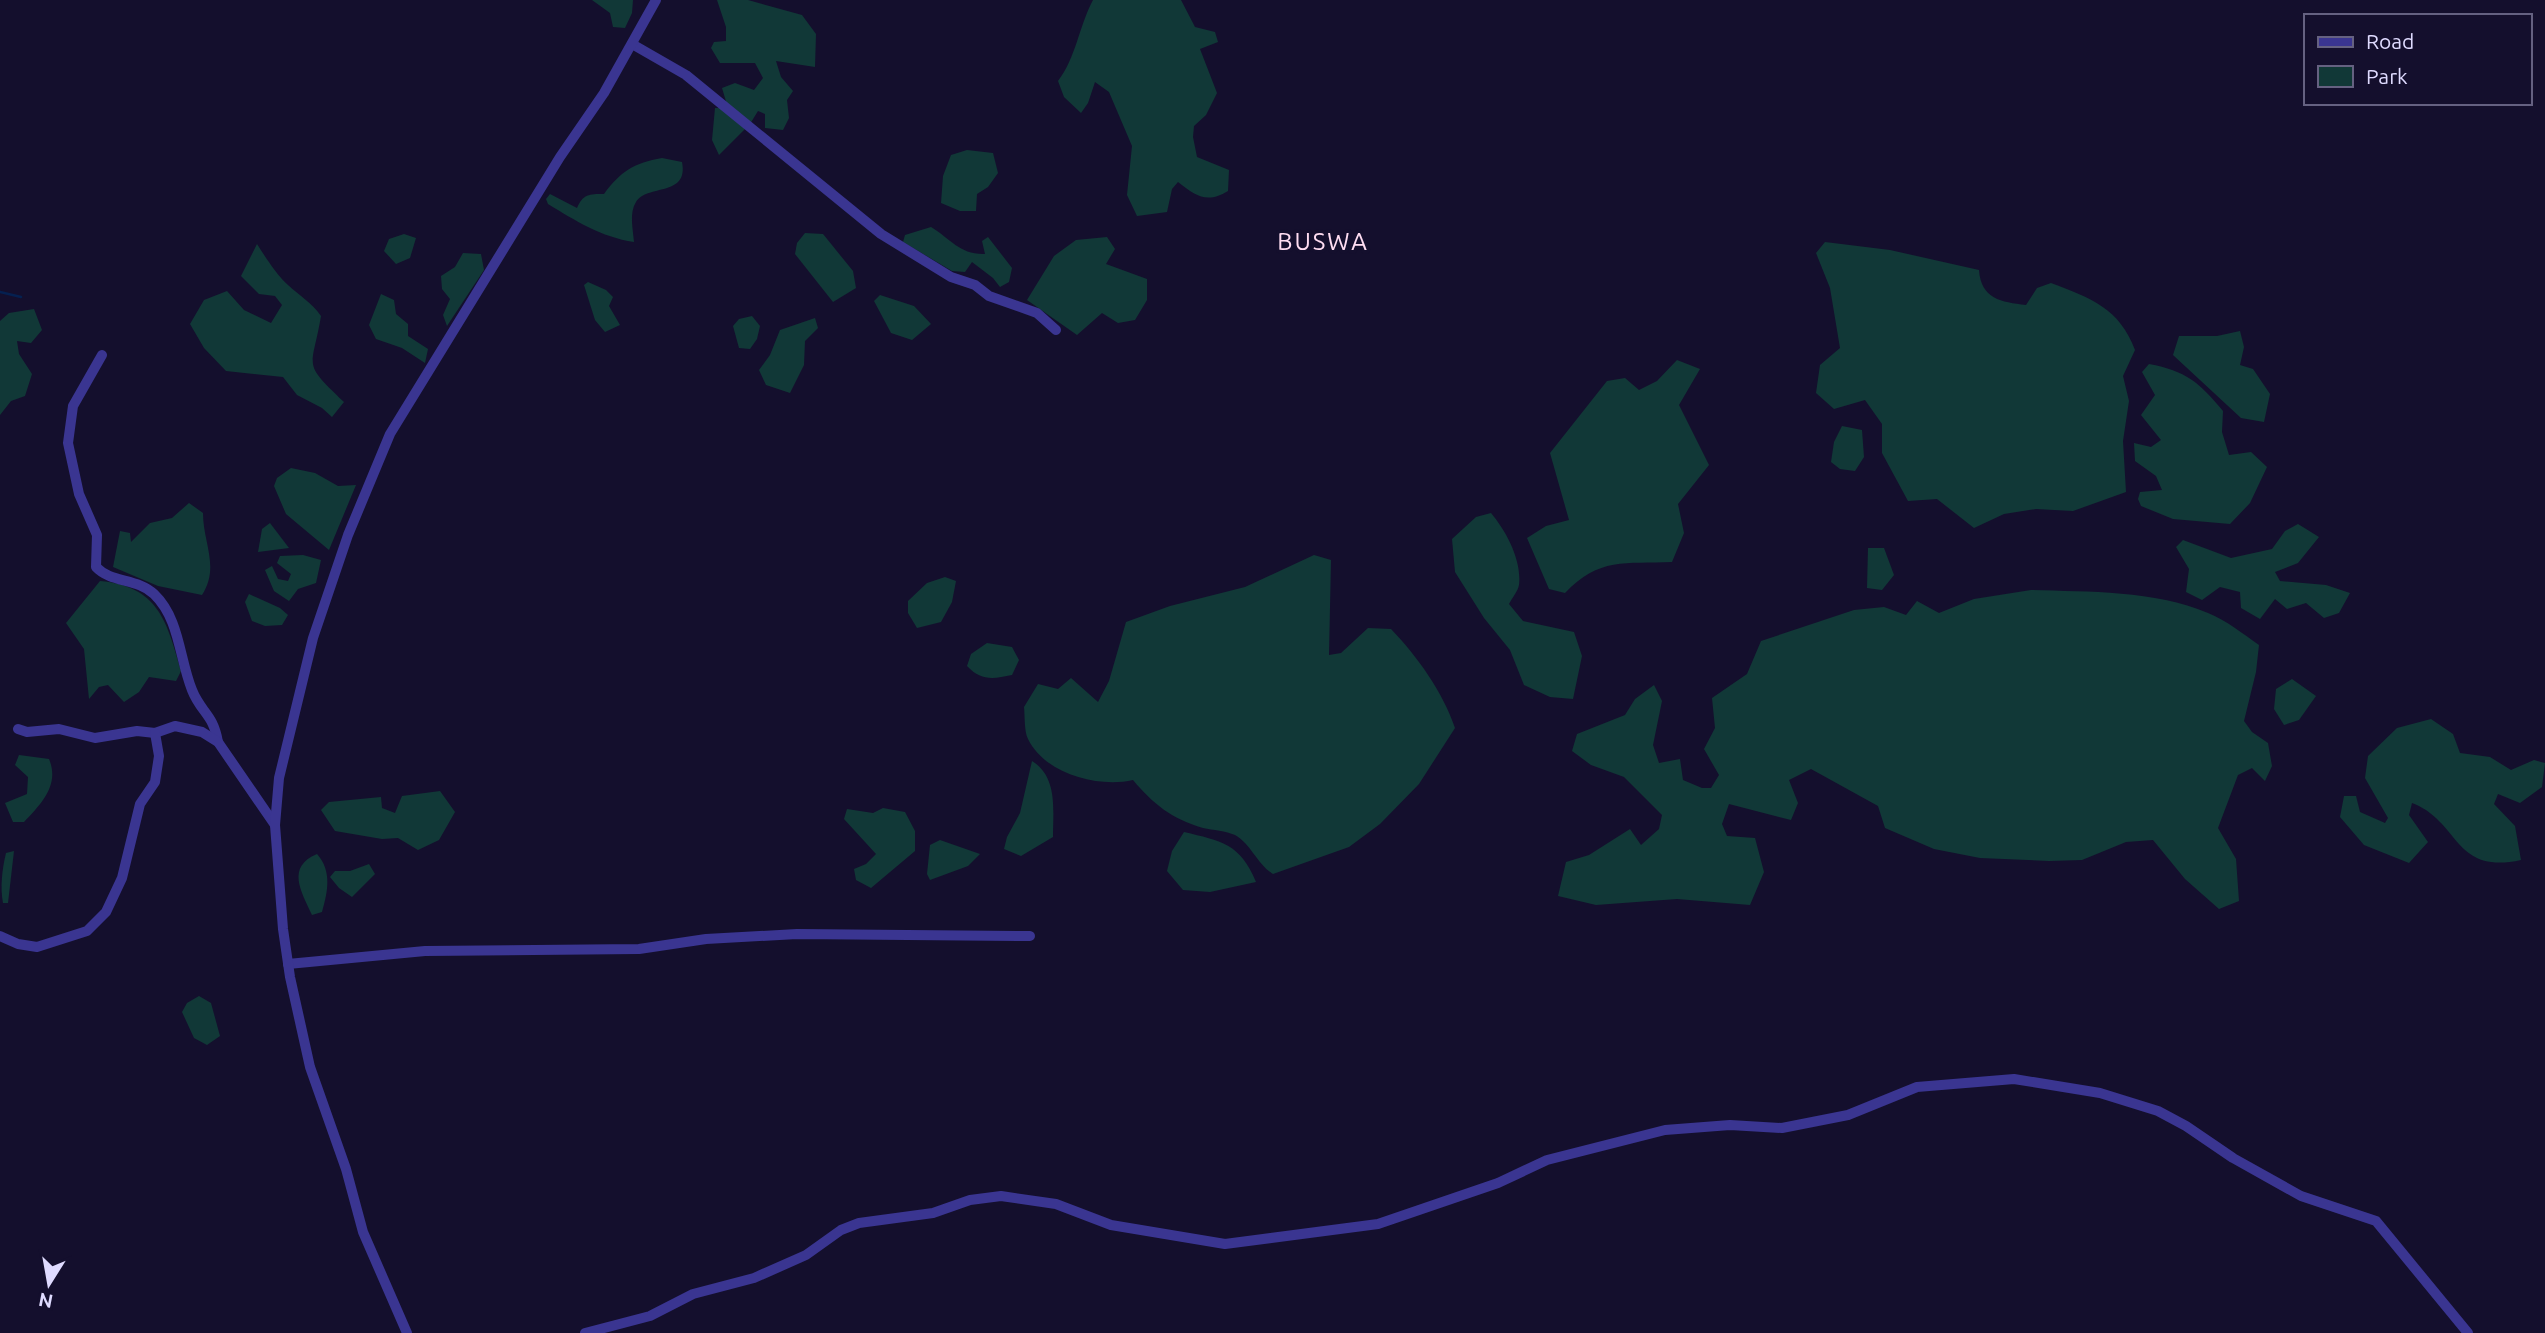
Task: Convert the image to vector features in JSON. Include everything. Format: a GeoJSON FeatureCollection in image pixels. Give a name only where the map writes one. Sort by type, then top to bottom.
{"type":"FeatureCollection","features":[{"type":"Feature","properties":{"kind":"street"},"geometry":{"type":"LineString","coordinates":[[407,1333],[363,1232],[346,1169],[310,1067],[288,964],[275,825],[279,778],[313,638],[348,535],[390,434],[560,157],[604,93],[656,0]]}},
{"type":"Feature","properties":{"kind":"street"},"geometry":{"type":"LineString","coordinates":[[632,44],[686,75],[881,234],[951,277],[975,285],[989,296],[1037,313],[1056,330]]}},
{"type":"Feature","properties":{"kind":"street"},"geometry":{"type":"LineString","coordinates":[[102,355],[73,406],[68,443],[79,494],[97,535],[96,567],[110,576],[140,583],[155,595],[177,634],[192,689],[211,716],[218,742],[275,825]]}},
{"type":"Feature","properties":{"kind":"street"},"geometry":{"type":"LineString","coordinates":[[18,729],[27,732],[60,729],[95,738],[137,731],[155,733],[175,726],[202,732],[218,742]]}},
{"type":"Feature","properties":{"kind":"street"},"geometry":{"type":"LineString","coordinates":[[0,936],[18,944],[37,947],[87,932],[106,912],[121,878],[140,804],[155,782],[159,756],[155,733]]}},
{"type":"Feature","properties":{"kind":"street"},"geometry":{"type":"LineString","coordinates":[[288,964],[425,951],[639,949],[706,939],[797,934],[1030,936]]}},
{"type":"Feature","properties":{"kind":"street"},"geometry":{"type":"LineString","coordinates":[[585,1333],[650,1316],[693,1294],[754,1278],[806,1255],[841,1230],[859,1223],[933,1213],[971,1200],[1001,1196],[1056,1204],[1111,1225],[1225,1244],[1378,1224],[1498,1183],[1547,1160],[1665,1130],[1730,1125],[1782,1128],[1849,1115],[1917,1087],[2014,1079],[2100,1093],[2158,1111],[2301,1196],[2376,1222],[2468,1333]]}},
{"type":"Feature","properties":{"kind":"green space"},"geometry":{"type":"Polygon","coordinates":[[[592,0],[633,0],[632,13],[625,28],[613,27],[610,13],[592,0]]]}},
{"type":"Feature","properties":{"kind":"green space"},"geometry":{"type":"Polygon","coordinates":[[[717,0],[748,0],[802,15],[816,34],[815,67],[776,61],[781,77],[793,91],[787,100],[789,118],[783,130],[765,128],[765,114],[758,111],[750,124],[719,155],[712,140],[715,108],[728,108],[722,88],[735,83],[754,90],[763,78],[755,63],[720,63],[711,48],[714,42],[726,41],[726,27],[717,0]]]}},
{"type":"Feature","properties":{"kind":"green space"},"geometry":{"type":"Polygon","coordinates":[[[1093,0],[1181,0],[1195,27],[1215,32],[1218,42],[1200,49],[1217,93],[1206,115],[1194,126],[1193,137],[1197,157],[1229,170],[1228,191],[1214,197],[1202,197],[1178,182],[1172,189],[1167,212],[1137,216],[1127,195],[1132,146],[1109,92],[1095,82],[1088,103],[1081,113],[1064,97],[1058,81],[1069,62],[1093,0]]]}},
{"type":"Feature","properties":{"kind":"green space"},"geometry":{"type":"Polygon","coordinates":[[[967,150],[993,153],[998,173],[988,187],[977,194],[976,211],[960,211],[941,203],[943,176],[951,155],[967,150]]]}},
{"type":"Feature","properties":{"kind":"green space"},"geometry":{"type":"Polygon","coordinates":[[[662,158],[682,162],[682,173],[673,185],[649,193],[636,202],[632,216],[634,242],[589,228],[548,204],[546,199],[550,194],[577,208],[587,196],[604,194],[616,179],[629,169],[662,158]]]}},
{"type":"Feature","properties":{"kind":"green space"},"geometry":{"type":"Polygon","coordinates":[[[931,227],[962,249],[976,254],[985,254],[982,241],[988,237],[1012,268],[1009,282],[1000,287],[972,262],[965,272],[952,271],[903,242],[905,235],[931,227]]]}},
{"type":"Feature","properties":{"kind":"green space"},"geometry":{"type":"Polygon","coordinates":[[[805,233],[823,234],[853,271],[856,288],[833,302],[795,254],[797,243],[805,233]]]}},
{"type":"Feature","properties":{"kind":"green space"},"geometry":{"type":"Polygon","coordinates":[[[404,234],[416,238],[410,258],[396,264],[384,251],[389,239],[404,234]]]}},
{"type":"Feature","properties":{"kind":"green space"},"geometry":{"type":"Polygon","coordinates":[[[1107,237],[1115,249],[1106,264],[1147,279],[1147,300],[1135,320],[1118,323],[1102,313],[1077,335],[1027,300],[1054,256],[1076,240],[1107,237]]]}},
{"type":"Feature","properties":{"kind":"green space"},"geometry":{"type":"Polygon","coordinates":[[[1825,242],[1890,250],[1979,270],[1988,293],[2008,302],[2026,305],[2037,288],[2051,283],[2091,300],[2112,314],[2121,324],[2135,350],[2123,376],[2129,401],[2123,441],[2126,492],[2073,511],[2036,509],[2004,514],[1974,528],[1937,499],[1908,501],[1882,453],[1882,424],[1865,400],[1834,409],[1816,393],[1820,365],[1840,348],[1830,288],[1816,253],[1825,242]]]}},
{"type":"Feature","properties":{"kind":"green space"},"geometry":{"type":"Polygon","coordinates":[[[257,244],[279,276],[321,316],[313,364],[321,379],[344,402],[332,417],[322,408],[297,395],[283,377],[226,371],[204,348],[190,324],[204,300],[227,291],[244,310],[271,323],[282,305],[275,296],[259,294],[241,276],[257,244]]]}},
{"type":"Feature","properties":{"kind":"green space"},"geometry":{"type":"Polygon","coordinates":[[[463,253],[481,254],[484,270],[447,326],[443,315],[450,299],[442,289],[441,276],[455,267],[463,253]]]}},
{"type":"Feature","properties":{"kind":"green space"},"geometry":{"type":"Polygon","coordinates":[[[588,282],[606,290],[613,297],[609,306],[620,325],[605,332],[595,320],[584,285],[588,282]]]}},
{"type":"Feature","properties":{"kind":"green space"},"geometry":{"type":"Polygon","coordinates":[[[381,294],[394,300],[396,314],[408,324],[408,336],[428,349],[425,363],[402,348],[376,339],[369,325],[381,294]]]}},
{"type":"Feature","properties":{"kind":"green space"},"geometry":{"type":"Polygon","coordinates":[[[880,295],[914,306],[931,324],[912,340],[891,333],[874,301],[880,295]]]}},
{"type":"Feature","properties":{"kind":"green space"},"geometry":{"type":"Polygon","coordinates":[[[34,309],[42,330],[31,343],[17,341],[19,354],[32,374],[25,396],[11,401],[0,415],[0,321],[9,313],[34,309]]]}},
{"type":"Feature","properties":{"kind":"green space"},"geometry":{"type":"Polygon","coordinates":[[[752,316],[760,326],[757,339],[750,349],[739,348],[733,326],[739,319],[752,316]]]}},
{"type":"Feature","properties":{"kind":"green space"},"geometry":{"type":"Polygon","coordinates":[[[815,318],[818,328],[805,341],[804,365],[790,393],[766,385],[759,370],[770,355],[780,330],[815,318]]]}},
{"type":"Feature","properties":{"kind":"green space"},"geometry":{"type":"Polygon","coordinates":[[[2240,331],[2244,347],[2240,365],[2253,369],[2270,394],[2264,422],[2241,418],[2173,355],[2179,336],[2217,336],[2240,331]]]}},
{"type":"Feature","properties":{"kind":"green space"},"geometry":{"type":"Polygon","coordinates":[[[1677,360],[1700,369],[1679,405],[1709,465],[1678,504],[1684,533],[1672,562],[1614,565],[1589,573],[1565,593],[1549,589],[1527,538],[1546,526],[1569,520],[1550,453],[1607,381],[1625,378],[1639,390],[1657,381],[1677,360]]]}},
{"type":"Feature","properties":{"kind":"green space"},"geometry":{"type":"Polygon","coordinates":[[[2149,364],[2173,370],[2199,385],[2223,411],[2222,432],[2229,455],[2251,452],[2267,467],[2250,503],[2230,524],[2173,519],[2141,506],[2138,499],[2140,492],[2162,490],[2156,476],[2135,461],[2134,443],[2151,447],[2161,440],[2141,415],[2155,395],[2142,372],[2149,364]]]}},
{"type":"Feature","properties":{"kind":"green space"},"geometry":{"type":"Polygon","coordinates":[[[1842,426],[1862,430],[1864,457],[1855,471],[1840,469],[1831,462],[1834,442],[1842,426]]]}},
{"type":"Feature","properties":{"kind":"green space"},"geometry":{"type":"Polygon","coordinates":[[[291,468],[315,473],[338,486],[356,485],[329,550],[286,514],[274,486],[277,478],[291,468]]]}},
{"type":"Feature","properties":{"kind":"green space"},"geometry":{"type":"Polygon","coordinates":[[[189,503],[203,513],[209,555],[210,575],[202,595],[158,586],[113,567],[120,531],[130,533],[131,542],[150,523],[172,518],[189,503]]]}},
{"type":"Feature","properties":{"kind":"green space"},"geometry":{"type":"Polygon","coordinates":[[[1491,513],[1507,537],[1518,566],[1519,585],[1509,604],[1523,621],[1574,632],[1582,656],[1573,699],[1550,697],[1524,685],[1510,650],[1484,618],[1455,572],[1452,539],[1476,517],[1491,513]]]}},
{"type":"Feature","properties":{"kind":"green space"},"geometry":{"type":"Polygon","coordinates":[[[270,523],[289,548],[258,552],[262,529],[270,523]]]}},
{"type":"Feature","properties":{"kind":"green space"},"geometry":{"type":"Polygon","coordinates":[[[2298,524],[2319,537],[2298,563],[2275,572],[2280,581],[2326,585],[2350,593],[2339,613],[2324,618],[2306,603],[2287,609],[2275,599],[2260,619],[2241,608],[2240,592],[2220,587],[2202,600],[2186,592],[2189,569],[2176,547],[2183,540],[2231,558],[2272,549],[2285,531],[2298,524]]]}},
{"type":"Feature","properties":{"kind":"green space"},"geometry":{"type":"Polygon","coordinates":[[[1868,548],[1884,548],[1894,575],[1882,590],[1867,588],[1868,548]]]}},
{"type":"Feature","properties":{"kind":"green space"},"geometry":{"type":"Polygon","coordinates":[[[303,555],[321,560],[316,583],[298,589],[289,601],[274,591],[265,570],[272,566],[278,579],[288,581],[291,574],[277,563],[280,556],[303,555]]]}},
{"type":"Feature","properties":{"kind":"green space"},"geometry":{"type":"Polygon","coordinates":[[[1314,555],[1331,560],[1329,655],[1341,653],[1368,628],[1391,629],[1428,675],[1444,701],[1455,728],[1419,784],[1380,824],[1349,847],[1273,874],[1241,839],[1235,835],[1203,828],[1173,815],[1148,796],[1133,780],[1104,782],[1074,776],[1059,769],[1036,751],[1027,736],[1024,707],[1038,684],[1058,689],[1071,678],[1098,702],[1109,681],[1126,622],[1170,606],[1245,587],[1314,555]]]}},
{"type":"Feature","properties":{"kind":"green space"},"geometry":{"type":"Polygon","coordinates":[[[945,577],[956,581],[952,602],[941,622],[917,628],[908,613],[908,601],[927,583],[945,577]]]}},
{"type":"Feature","properties":{"kind":"green space"},"geometry":{"type":"Polygon","coordinates":[[[100,581],[135,590],[157,609],[171,637],[181,671],[176,681],[149,677],[139,692],[124,702],[108,685],[99,687],[89,699],[84,649],[66,623],[100,581]]]}},
{"type":"Feature","properties":{"kind":"green space"},"geometry":{"type":"Polygon","coordinates":[[[2031,590],[2143,596],[2187,605],[2215,616],[2259,645],[2256,672],[2244,721],[2252,732],[2268,743],[2272,766],[2265,781],[2252,768],[2238,775],[2218,828],[2236,859],[2239,901],[2219,909],[2185,879],[2153,840],[2126,842],[2082,860],[1980,858],[1934,849],[1885,828],[1878,806],[1811,769],[1789,780],[1798,803],[1791,820],[1729,804],[1722,824],[1727,836],[1755,838],[1764,872],[1750,905],[1677,899],[1596,905],[1558,896],[1566,862],[1589,855],[1630,829],[1641,845],[1659,829],[1662,815],[1624,777],[1591,765],[1572,751],[1577,734],[1625,715],[1635,699],[1654,685],[1662,701],[1653,745],[1659,763],[1680,759],[1683,780],[1702,788],[1711,788],[1719,775],[1704,749],[1715,728],[1712,698],[1747,674],[1761,641],[1854,610],[1884,607],[1906,615],[1917,601],[1939,613],[1974,599],[2031,590]]]}},
{"type":"Feature","properties":{"kind":"green space"},"geometry":{"type":"Polygon","coordinates":[[[249,594],[280,608],[288,615],[282,625],[265,626],[252,621],[245,602],[249,594]]]}},
{"type":"Feature","properties":{"kind":"green space"},"geometry":{"type":"Polygon","coordinates":[[[987,643],[1012,647],[1019,660],[1012,675],[988,678],[967,666],[971,654],[987,643]]]}},
{"type":"Feature","properties":{"kind":"green space"},"geometry":{"type":"Polygon","coordinates":[[[2292,679],[2316,696],[2299,720],[2284,725],[2274,709],[2276,689],[2292,679]]]}},
{"type":"Feature","properties":{"kind":"green space"},"geometry":{"type":"Polygon","coordinates":[[[2431,719],[2453,734],[2460,753],[2490,757],[2511,770],[2534,760],[2545,763],[2542,787],[2520,803],[2498,794],[2494,804],[2515,826],[2521,860],[2499,863],[2482,860],[2459,844],[2428,811],[2412,803],[2409,815],[2428,842],[2409,863],[2364,845],[2340,817],[2344,796],[2356,796],[2360,812],[2385,823],[2388,818],[2365,778],[2368,756],[2397,728],[2431,719]]]}},
{"type":"Feature","properties":{"kind":"green space"},"geometry":{"type":"Polygon","coordinates":[[[19,755],[49,759],[52,777],[47,794],[37,808],[24,822],[13,822],[5,803],[27,794],[28,777],[15,765],[19,755]]]}},
{"type":"Feature","properties":{"kind":"green space"},"geometry":{"type":"Polygon","coordinates":[[[1032,761],[1046,776],[1050,785],[1053,837],[1021,856],[1004,849],[1007,837],[1020,813],[1032,761]]]}},
{"type":"Feature","properties":{"kind":"green space"},"geometry":{"type":"Polygon","coordinates":[[[440,791],[455,812],[439,840],[418,850],[398,838],[382,839],[335,831],[321,810],[329,802],[381,797],[382,808],[395,813],[402,796],[440,791]]]}},
{"type":"Feature","properties":{"kind":"green space"},"geometry":{"type":"Polygon","coordinates":[[[883,808],[905,812],[915,831],[915,851],[871,888],[856,880],[854,869],[866,864],[876,854],[844,819],[847,809],[873,813],[883,808]]]}},
{"type":"Feature","properties":{"kind":"green space"},"geometry":{"type":"Polygon","coordinates":[[[1184,832],[1219,841],[1236,851],[1256,882],[1210,892],[1183,890],[1167,871],[1172,851],[1184,832]]]}},
{"type":"Feature","properties":{"kind":"green space"},"geometry":{"type":"Polygon","coordinates":[[[940,840],[980,854],[968,866],[930,880],[927,874],[930,845],[940,840]]]}},
{"type":"Feature","properties":{"kind":"green space"},"geometry":{"type":"Polygon","coordinates":[[[14,851],[8,903],[3,903],[6,853],[14,851]]]}},
{"type":"Feature","properties":{"kind":"green space"},"geometry":{"type":"Polygon","coordinates":[[[317,854],[327,874],[327,889],[322,912],[312,915],[301,889],[299,873],[307,859],[317,854]]]}},
{"type":"Feature","properties":{"kind":"green space"},"geometry":{"type":"Polygon","coordinates":[[[369,864],[375,874],[352,897],[330,877],[335,871],[350,871],[369,864]]]}},
{"type":"Feature","properties":{"kind":"green space"},"geometry":{"type":"Polygon","coordinates":[[[199,996],[211,1003],[220,1036],[207,1045],[194,1038],[182,1012],[187,1003],[199,996]]]}},
{"type":"Feature","properties":{"kind":"waterway"},"geometry":{"type":"LineString","coordinates":[[0,292],[21,297]]}},
{"type":"Feature","properties":{"kind":"district","name":"BUSWA"},"geometry":{"type":"Point","coordinates":[1323,242]}}]}
